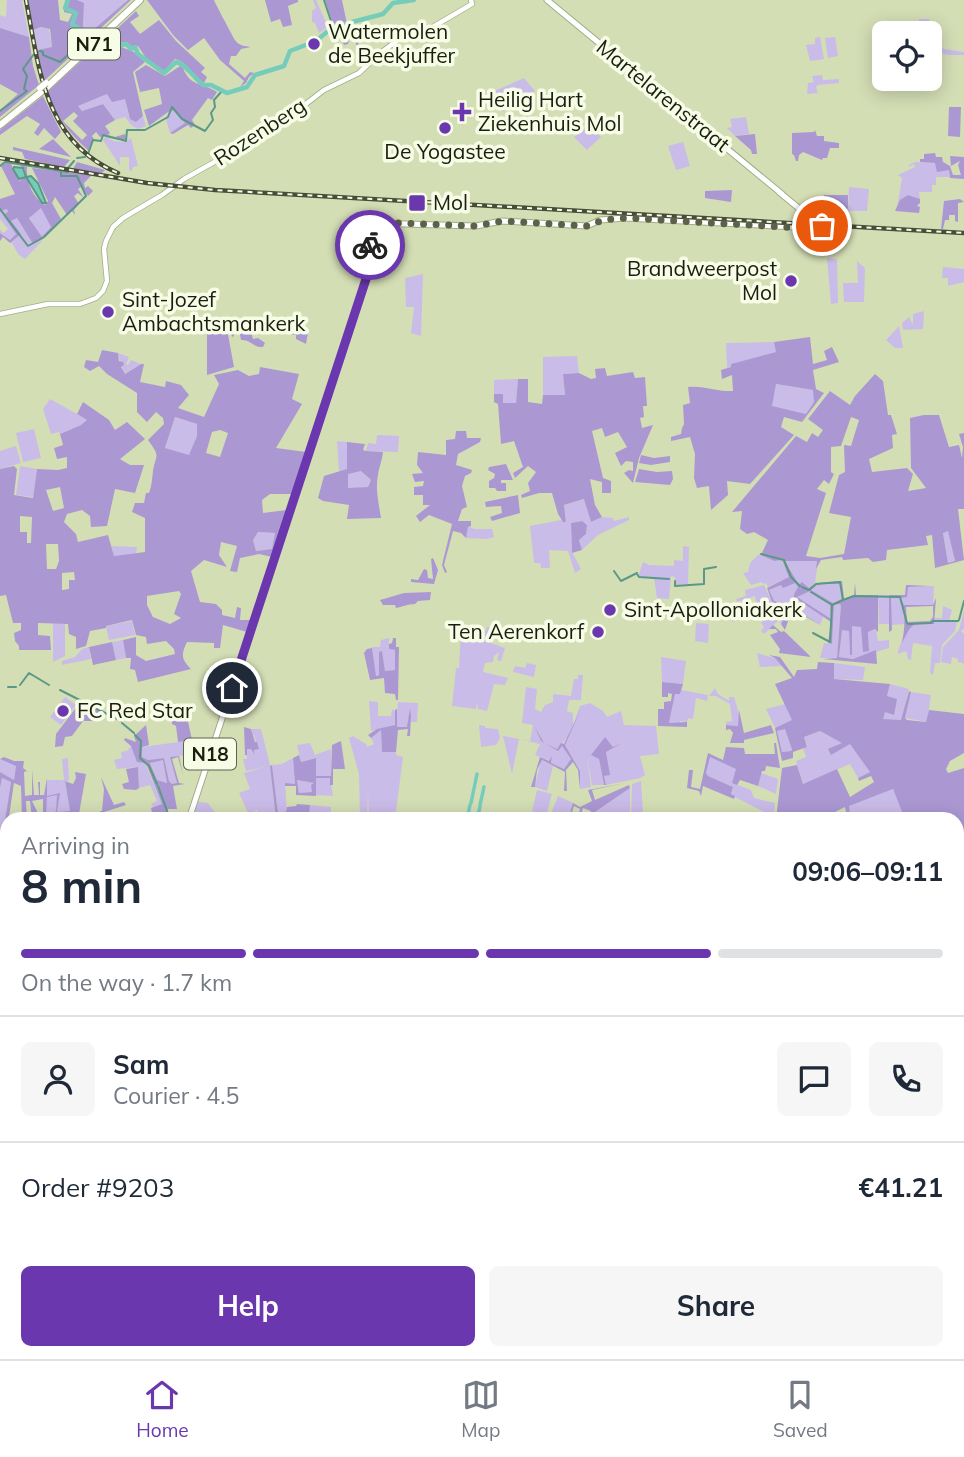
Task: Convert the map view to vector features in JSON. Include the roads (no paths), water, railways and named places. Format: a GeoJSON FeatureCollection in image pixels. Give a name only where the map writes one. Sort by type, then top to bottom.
{"type":"FeatureCollection","features":[{"type":"Feature","properties":{"kind":"highway","name":"N71"},"geometry":{"type":"LineString","coordinates":[[0,122],[43,87],[138,0]]}},
{"type":"Feature","properties":{"kind":"main road","name":"Martelarenstraat"},"geometry":{"type":"LineString","coordinates":[[191,812],[369,268],[370,223],[476,226],[502,221],[590,226],[603,220],[625,218],[800,228],[821,236],[828,232],[547,0]]}},
{"type":"Feature","properties":{"kind":"main road","name":"Rozenberg"},"geometry":{"type":"LineString","coordinates":[[0,314],[48,304],[80,304],[96,298],[107,284],[104,246],[113,228],[123,218],[295,113],[324,90],[363,70],[388,46],[408,34],[431,28],[472,2]]}},
{"type":"Feature","properties":{"kind":"water"},"geometry":{"type":"Polygon","coordinates":[[[14,167],[23,168],[26,177],[19,179],[14,167]]]}},
{"type":"Feature","properties":{"kind":"water"},"geometry":{"type":"Polygon","coordinates":[[[31,176],[38,183],[46,203],[42,203],[26,177],[31,176]]]}},
{"type":"Feature","properties":{"kind":"waterway"},"geometry":{"type":"LineString","coordinates":[[68,0],[65,8],[76,13],[72,24],[83,31],[93,32]]}},
{"type":"Feature","properties":{"kind":"waterway"},"geometry":{"type":"LineString","coordinates":[[324,0],[333,27]]}},
{"type":"Feature","properties":{"kind":"waterway"},"geometry":{"type":"LineString","coordinates":[[107,39],[126,44],[131,49],[135,47],[138,54],[164,73],[176,62],[180,63],[203,85],[211,85],[227,93],[247,87],[255,75],[284,66],[290,51],[316,41],[333,27],[383,14],[393,3],[414,0]]}},
{"type":"Feature","properties":{"kind":"waterway"},"geometry":{"type":"LineString","coordinates":[[40,51],[60,62],[93,32]]}},
{"type":"Feature","properties":{"kind":"waterway"},"geometry":{"type":"LineString","coordinates":[[0,111],[27,91],[24,89],[27,76],[23,69],[34,54]]}},
{"type":"Feature","properties":{"kind":"waterway"},"geometry":{"type":"LineString","coordinates":[[88,154],[93,140],[101,141],[103,135],[126,141],[127,130],[145,130],[168,117],[172,107],[182,119],[205,131],[213,120],[211,113],[215,107],[214,100],[222,91]]}},
{"type":"Feature","properties":{"kind":"waterway"},"geometry":{"type":"LineString","coordinates":[[77,158],[85,157]]}},
{"type":"Feature","properties":{"kind":"waterway"},"geometry":{"type":"LineString","coordinates":[[68,168],[74,161]]}},
{"type":"Feature","properties":{"kind":"waterway"},"geometry":{"type":"LineString","coordinates":[[0,166],[5,162],[68,172]]}},
{"type":"Feature","properties":{"kind":"waterway"},"geometry":{"type":"LineString","coordinates":[[0,209],[28,246],[44,237],[86,196],[77,176],[61,176],[61,172]]}},
{"type":"Feature","properties":{"kind":"waterway"},"geometry":{"type":"LineString","coordinates":[[761,554],[784,560],[791,577],[800,586]]}},
{"type":"Feature","properties":{"kind":"waterway"},"geometry":{"type":"LineString","coordinates":[[675,581],[675,586],[704,584],[704,569],[716,567]]}},
{"type":"Feature","properties":{"kind":"waterway"},"geometry":{"type":"LineString","coordinates":[[614,571],[621,581],[637,573]]}},
{"type":"Feature","properties":{"kind":"waterway"},"geometry":{"type":"LineString","coordinates":[[637,574],[639,577],[669,579]]}},
{"type":"Feature","properties":{"kind":"waterway"},"geometry":{"type":"LineString","coordinates":[[802,587],[809,590],[816,584],[840,582],[843,600],[854,596],[900,597],[907,623]]}},
{"type":"Feature","properties":{"kind":"waterway"},"geometry":{"type":"LineString","coordinates":[[811,592],[832,605],[843,600]]}},
{"type":"Feature","properties":{"kind":"waterway"},"geometry":{"type":"LineString","coordinates":[[959,620],[964,601]]}},
{"type":"Feature","properties":{"kind":"waterway"},"geometry":{"type":"LineString","coordinates":[[813,633],[830,642],[832,605]]}},
{"type":"Feature","properties":{"kind":"waterway"},"geometry":{"type":"LineString","coordinates":[[908,624],[958,621]]}},
{"type":"Feature","properties":{"kind":"waterway"},"geometry":{"type":"LineString","coordinates":[[20,685],[29,673],[49,685]]}},
{"type":"Feature","properties":{"kind":"waterway"},"geometry":{"type":"LineString","coordinates":[[8,687],[16,687]]}},
{"type":"Feature","properties":{"kind":"waterway"},"geometry":{"type":"LineString","coordinates":[[60,690],[121,721]]}},
{"type":"Feature","properties":{"kind":"waterway"},"geometry":{"type":"LineString","coordinates":[[122,723],[134,733]]}},
{"type":"Feature","properties":{"kind":"waterway"},"geometry":{"type":"LineString","coordinates":[[135,735],[141,741],[140,758],[149,766],[157,784]]}},
{"type":"Feature","properties":{"kind":"waterway"},"geometry":{"type":"LineString","coordinates":[[471,803],[477,774]]}},
{"type":"Feature","properties":{"kind":"waterway"},"geometry":{"type":"LineString","coordinates":[[158,786],[167,812]]}},
{"type":"Feature","properties":{"kind":"waterway"},"geometry":{"type":"LineString","coordinates":[[480,805],[484,787]]}},
{"type":"Feature","properties":{"kind":"waterway"},"geometry":{"type":"LineString","coordinates":[[468,812],[470,805]]}},
{"type":"Feature","properties":{"kind":"waterway"},"geometry":{"type":"LineString","coordinates":[[479,812],[480,807]]}},
{"type":"Feature","properties":{"kind":"railway"},"geometry":{"type":"LineString","coordinates":[[26,0],[41,76],[60,123],[74,142],[93,159],[118,173]]}},
{"type":"Feature","properties":{"kind":"railway"},"geometry":{"type":"LineString","coordinates":[[0,158],[147,183],[215,190],[964,233]]}},
{"type":"Feature","properties":{"kind":"place","name":"Watermolen de Beekjuffer"},"geometry":{"type":"Point","coordinates":[314,44]}},
{"type":"Feature","properties":{"kind":"place","name":"Heilig Hart Ziekenhuis Mol"},"geometry":{"type":"Point","coordinates":[462,112]}},
{"type":"Feature","properties":{"kind":"place","name":"De Yogastee"},"geometry":{"type":"Point","coordinates":[445,128]}},
{"type":"Feature","properties":{"kind":"place","name":"Mol"},"geometry":{"type":"Point","coordinates":[417,203]}},
{"type":"Feature","properties":{"kind":"place","name":"Brandweerpost Mol"},"geometry":{"type":"Point","coordinates":[791,281]}},
{"type":"Feature","properties":{"kind":"place","name":"Sint-Jozef Ambachtsmankerk"},"geometry":{"type":"Point","coordinates":[108,312]}},
{"type":"Feature","properties":{"kind":"place","name":"Sint-Apolloniakerk"},"geometry":{"type":"Point","coordinates":[610,610]}},
{"type":"Feature","properties":{"kind":"place","name":"Ten Aerenkorf"},"geometry":{"type":"Point","coordinates":[598,632]}},
{"type":"Feature","properties":{"kind":"place","name":"FC Red Star"},"geometry":{"type":"Point","coordinates":[63,711]}}]}
